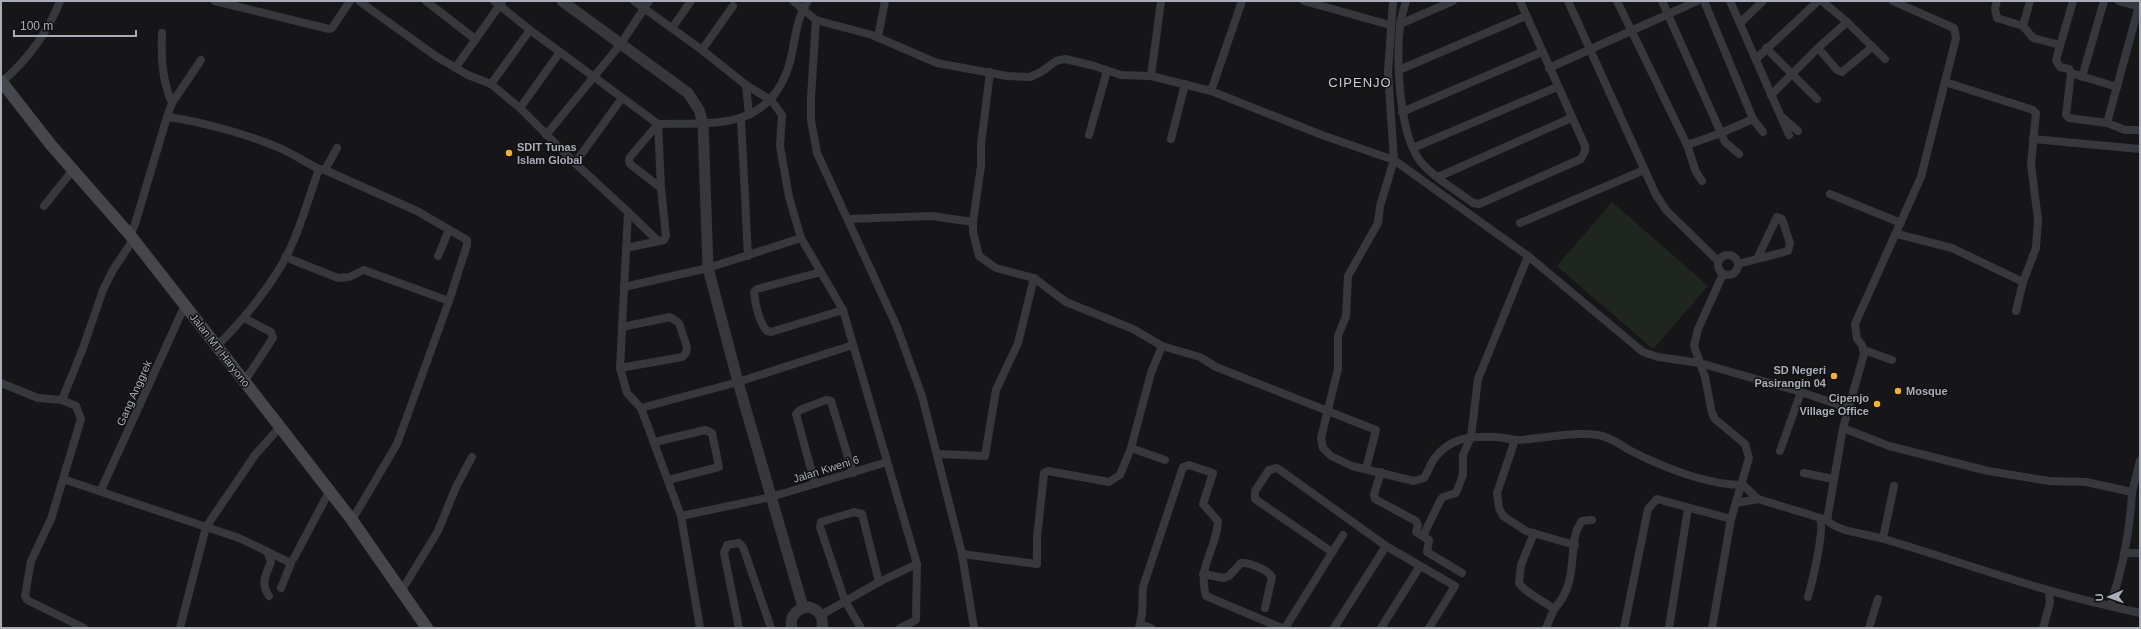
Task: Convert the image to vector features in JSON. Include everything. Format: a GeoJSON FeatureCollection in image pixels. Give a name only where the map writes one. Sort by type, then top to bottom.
{"type":"FeatureCollection","features":[{"type":"Feature","properties":{"kind":"main road","name":"Jalan MT Haryono"},"geometry":{"type":"LineString","coordinates":[[1,81],[72,171],[132,237],[216,347],[330,490],[402,590],[427,628]]}},
{"type":"Feature","properties":{"kind":"street"},"geometry":{"type":"LineString","coordinates":[[1,81],[11,74],[42,36],[60,1]]}},
{"type":"Feature","properties":{"kind":"street"},"geometry":{"type":"LineString","coordinates":[[215,1],[328,29],[332,28],[350,1]]}},
{"type":"Feature","properties":{"kind":"street"},"geometry":{"type":"LineString","coordinates":[[359,1],[437,57],[491,84],[520,108],[546,136],[658,241]]}},
{"type":"Feature","properties":{"kind":"street"},"geometry":{"type":"LineString","coordinates":[[426,1],[475,39]]}},
{"type":"Feature","properties":{"kind":"street"},"geometry":{"type":"LineString","coordinates":[[562,1],[620,45],[688,93],[699,110],[703,124],[708,268],[738,382],[803,607]]}},
{"type":"Feature","properties":{"kind":"street"},"geometry":{"type":"LineString","coordinates":[[634,1],[702,50],[746,85],[772,100],[782,114],[780,146],[782,165],[789,197],[801,238],[843,310],[886,462],[917,564],[916,620],[900,628]]}},
{"type":"Feature","properties":{"kind":"street"},"geometry":{"type":"LineString","coordinates":[[546,136],[620,45],[649,1]]}},
{"type":"Feature","properties":{"kind":"street"},"geometry":{"type":"LineString","coordinates":[[672,28],[691,1]]}},
{"type":"Feature","properties":{"kind":"street"},"geometry":{"type":"LineString","coordinates":[[793,1],[816,20],[878,37],[937,63],[1007,76],[1030,77],[1041,72],[1056,61],[1064,59],[1091,65],[1121,75],[1151,76],[1211,91],[1322,135],[1394,160],[1528,256],[1643,352],[1658,357],[1700,363],[1801,392],[1848,408]]}},
{"type":"Feature","properties":{"kind":"street"},"geometry":{"type":"LineString","coordinates":[[456,67],[499,2],[530,30],[658,124],[703,124],[741,119],[772,100],[782,82],[789,64],[803,8],[808,1]]}},
{"type":"Feature","properties":{"kind":"street"},"geometry":{"type":"LineString","coordinates":[[878,37],[885,1]]}},
{"type":"Feature","properties":{"kind":"street"},"geometry":{"type":"LineString","coordinates":[[1151,76],[1161,1]]}},
{"type":"Feature","properties":{"kind":"street"},"geometry":{"type":"LineString","coordinates":[[1211,91],[1242,1]]}},
{"type":"Feature","properties":{"kind":"street"},"geometry":{"type":"LineString","coordinates":[[1304,1],[1390,25]]}},
{"type":"Feature","properties":{"kind":"street"},"geometry":{"type":"LineString","coordinates":[[1393,1],[1390,25],[1388,72],[1394,160],[1380,206],[1378,223],[1373,235],[1348,276],[1346,316],[1338,336],[1338,369],[1321,438],[1323,448],[1331,456],[1352,466],[1405,479],[1420,480],[1424,478],[1434,460],[1450,443],[1471,437],[1498,437],[1515,440],[1554,435],[1598,435],[1612,439],[1631,451],[1702,479],[1727,485],[1743,485],[1758,498],[1823,519],[1834,526],[1883,538],[2049,591],[2140,613]]}},
{"type":"Feature","properties":{"kind":"street"},"geometry":{"type":"LineString","coordinates":[[1406,1],[1400,24],[1400,70],[1402,112],[1413,148],[1419,160],[1438,177],[1473,203],[1483,203],[1581,159],[1585,151],[1585,146],[1557,87],[1520,1]]}},
{"type":"Feature","properties":{"kind":"street"},"geometry":{"type":"LineString","coordinates":[[1400,24],[1453,1]]}},
{"type":"Feature","properties":{"kind":"street"},"geometry":{"type":"LineString","coordinates":[[1568,1],[1656,195],[1666,210],[1718,261],[1719,271],[1722,274],[1728,276],[1734,274],[1738,264]]}},
{"type":"Feature","properties":{"kind":"street"},"geometry":{"type":"LineString","coordinates":[[1617,1],[1687,145],[1696,172],[1702,181]]}},
{"type":"Feature","properties":{"kind":"street"},"geometry":{"type":"LineString","coordinates":[[1662,1],[1721,133],[1728,146],[1739,154]]}},
{"type":"Feature","properties":{"kind":"street"},"geometry":{"type":"LineString","coordinates":[[1549,68],[1697,1]]}},
{"type":"Feature","properties":{"kind":"street"},"geometry":{"type":"LineString","coordinates":[[1704,1],[1753,119],[1763,132]]}},
{"type":"Feature","properties":{"kind":"street"},"geometry":{"type":"LineString","coordinates":[[1730,1],[1789,135]]}},
{"type":"Feature","properties":{"kind":"street"},"geometry":{"type":"LineString","coordinates":[[1740,23],[1763,1]]}},
{"type":"Feature","properties":{"kind":"street"},"geometry":{"type":"LineString","coordinates":[[1756,59],[1766,48],[1818,1]]}},
{"type":"Feature","properties":{"kind":"street"},"geometry":{"type":"LineString","coordinates":[[1822,1],[1847,22],[1885,59]]}},
{"type":"Feature","properties":{"kind":"street"},"geometry":{"type":"LineString","coordinates":[[1892,360],[1864,350],[1857,339],[1855,324],[1922,177],[1956,38],[1954,28],[1894,1]]}},
{"type":"Feature","properties":{"kind":"street"},"geometry":{"type":"LineString","coordinates":[[1997,1],[1995,8],[1997,18],[2023,26],[2033,38],[2060,45]]}},
{"type":"Feature","properties":{"kind":"street"},"geometry":{"type":"LineString","coordinates":[[2023,26],[2030,1]]}},
{"type":"Feature","properties":{"kind":"street"},"geometry":{"type":"LineString","coordinates":[[2073,1],[2056,60],[2058,65],[2069,69],[2071,73],[2117,87]]}},
{"type":"Feature","properties":{"kind":"street"},"geometry":{"type":"LineString","coordinates":[[2082,77],[2104,1]]}},
{"type":"Feature","properties":{"kind":"street"},"geometry":{"type":"LineString","coordinates":[[2107,123],[2140,6],[2119,1]]}},
{"type":"Feature","properties":{"kind":"street"},"geometry":{"type":"LineString","coordinates":[[702,50],[734,6]]}},
{"type":"Feature","properties":{"kind":"street"},"geometry":{"type":"LineString","coordinates":[[1400,70],[1526,16]]}},
{"type":"Feature","properties":{"kind":"street"},"geometry":{"type":"LineString","coordinates":[[816,20],[812,61],[811,120],[817,153],[897,327],[922,396],[938,454],[962,554],[974,628]]}},
{"type":"Feature","properties":{"kind":"street"},"geometry":{"type":"LineString","coordinates":[[1771,95],[1818,48],[1847,22]]}},
{"type":"Feature","properties":{"kind":"street"},"geometry":{"type":"LineString","coordinates":[[491,84],[530,30]]}},
{"type":"Feature","properties":{"kind":"street"},"geometry":{"type":"LineString","coordinates":[[162,33],[165,88],[172,103]]}},
{"type":"Feature","properties":{"kind":"street"},"geometry":{"type":"LineString","coordinates":[[1818,48],[1837,70],[1842,72],[1872,47]]}},
{"type":"Feature","properties":{"kind":"street"},"geometry":{"type":"LineString","coordinates":[[1766,48],[1817,99]]}},
{"type":"Feature","properties":{"kind":"street"},"geometry":{"type":"LineString","coordinates":[[520,108],[560,52]]}},
{"type":"Feature","properties":{"kind":"street"},"geometry":{"type":"LineString","coordinates":[[1402,112],[1542,52]]}},
{"type":"Feature","properties":{"kind":"street"},"geometry":{"type":"LineString","coordinates":[[62,400],[82,352],[103,290],[132,237],[172,103],[201,60]]}},
{"type":"Feature","properties":{"kind":"street"},"geometry":{"type":"LineString","coordinates":[[1089,135],[1107,71]]}},
{"type":"Feature","properties":{"kind":"street"},"geometry":{"type":"LineString","coordinates":[[990,72],[981,145],[981,166],[973,222],[973,232],[979,256],[996,268],[1034,278],[1066,302],[1133,329],[1162,346],[1200,357],[1216,367],[1327,412],[1376,430],[1366,469]]}},
{"type":"Feature","properties":{"kind":"street"},"geometry":{"type":"LineString","coordinates":[[2071,73],[2066,114],[2068,118],[2107,123],[2125,130],[2140,130]]}},
{"type":"Feature","properties":{"kind":"street"},"geometry":{"type":"LineString","coordinates":[[1945,82],[1969,88],[2033,110],[2037,117],[2031,164],[2038,220],[2036,248],[2023,282],[2016,311]]}},
{"type":"Feature","properties":{"kind":"street"},"geometry":{"type":"LineString","coordinates":[[1171,139],[1185,84]]}},
{"type":"Feature","properties":{"kind":"street"},"geometry":{"type":"LineString","coordinates":[[746,85],[749,115]]}},
{"type":"Feature","properties":{"kind":"street"},"geometry":{"type":"LineString","coordinates":[[1413,148],[1557,87]]}},
{"type":"Feature","properties":{"kind":"street"},"geometry":{"type":"LineString","coordinates":[[575,163],[622,98]]}},
{"type":"Feature","properties":{"kind":"street"},"geometry":{"type":"LineString","coordinates":[[1780,116],[1798,131]]}},
{"type":"Feature","properties":{"kind":"street"},"geometry":{"type":"LineString","coordinates":[[167,117],[184,119],[256,140],[284,150],[322,170],[374,194],[417,211],[467,240],[467,245],[449,301],[397,444],[352,520]]}},
{"type":"Feature","properties":{"kind":"street"},"geometry":{"type":"LineString","coordinates":[[1438,177],[1571,118]]}},
{"type":"Feature","properties":{"kind":"street"},"geometry":{"type":"LineString","coordinates":[[741,119],[748,256]]}},
{"type":"Feature","properties":{"kind":"street"},"geometry":{"type":"LineString","coordinates":[[1687,145],[1721,133],[1753,119]]}},
{"type":"Feature","properties":{"kind":"street"},"geometry":{"type":"LineString","coordinates":[[658,124],[628,160],[630,164],[661,188]]}},
{"type":"Feature","properties":{"kind":"street"},"geometry":{"type":"LineString","coordinates":[[626,248],[664,240],[666,236],[661,188],[658,124]]}},
{"type":"Feature","properties":{"kind":"street"},"geometry":{"type":"LineString","coordinates":[[2034,140],[2140,149]]}},
{"type":"Feature","properties":{"kind":"street"},"geometry":{"type":"LineString","coordinates":[[216,347],[244,318],[277,274],[286,257],[322,170],[337,148]]}},
{"type":"Feature","properties":{"kind":"street"},"geometry":{"type":"LineString","coordinates":[[1520,223],[1644,170]]}},
{"type":"Feature","properties":{"kind":"street"},"geometry":{"type":"LineString","coordinates":[[44,206],[72,171]]}},
{"type":"Feature","properties":{"kind":"street"},"geometry":{"type":"LineString","coordinates":[[1830,194],[1901,223]]}},
{"type":"Feature","properties":{"kind":"street"},"geometry":{"type":"LineString","coordinates":[[628,212],[620,368],[627,393],[641,408],[682,516],[700,628]]}},
{"type":"Feature","properties":{"kind":"street"},"geometry":{"type":"LineString","coordinates":[[848,219],[932,216],[973,222]]}},
{"type":"Feature","properties":{"kind":"street"},"geometry":{"type":"LineString","coordinates":[[1738,264],[1788,251],[1790,243],[1782,218],[1777,217],[1758,258]]}},
{"type":"Feature","properties":{"kind":"street"},"geometry":{"type":"LineString","coordinates":[[438,256],[448,230]]}},
{"type":"Feature","properties":{"kind":"street"},"geometry":{"type":"LineString","coordinates":[[1897,234],[1952,248],[2023,282]]}},
{"type":"Feature","properties":{"kind":"street"},"geometry":{"type":"LineString","coordinates":[[624,287],[708,268],[801,238]]}},
{"type":"Feature","properties":{"kind":"street"},"geometry":{"type":"LineString","coordinates":[[1718,261],[1727,255],[1732,256],[1738,264]]}},
{"type":"Feature","properties":{"kind":"street"},"geometry":{"type":"LineString","coordinates":[[1423,536],[1440,501],[1443,498],[1456,493],[1463,475],[1463,455],[1471,437],[1478,379],[1528,256]]}},
{"type":"Feature","properties":{"kind":"street"},"geometry":{"type":"LineString","coordinates":[[286,257],[338,278],[349,277],[364,270],[449,301]]}},
{"type":"Feature","properties":{"kind":"street"},"geometry":{"type":"LineString","coordinates":[[821,272],[757,289],[754,292],[754,298],[763,326],[770,332],[843,310]]}},
{"type":"Feature","properties":{"kind":"street"},"geometry":{"type":"LineString","coordinates":[[1712,628],[1731,519],[1743,485],[1748,452],[1745,444],[1715,419],[1712,413],[1700,363],[1694,346],[1695,339],[1722,274]]}},
{"type":"Feature","properties":{"kind":"street"},"geometry":{"type":"LineString","coordinates":[[938,454],[985,456],[996,390],[1018,343],[1034,278]]}},
{"type":"Feature","properties":{"kind":"street","name":"Gang Anggrek"},"geometry":{"type":"LineString","coordinates":[[101,490],[185,305]]}},
{"type":"Feature","properties":{"kind":"street"},"geometry":{"type":"LineString","coordinates":[[244,318],[271,332],[273,338],[244,382]]}},
{"type":"Feature","properties":{"kind":"street"},"geometry":{"type":"LineString","coordinates":[[620,368],[682,356],[686,353],[687,347],[679,323],[670,318],[622,327]]}},
{"type":"Feature","properties":{"kind":"street"},"geometry":{"type":"LineString","coordinates":[[641,408],[738,382],[853,345]]}},
{"type":"Feature","properties":{"kind":"street"},"geometry":{"type":"LineString","coordinates":[[962,554],[1037,564],[1037,538],[1044,473],[1048,471],[1109,482],[1120,475],[1131,448],[1151,373],[1162,346]]}},
{"type":"Feature","properties":{"kind":"street"},"geometry":{"type":"LineString","coordinates":[[1808,597],[1843,428],[1864,350]]}},
{"type":"Feature","properties":{"kind":"street"},"geometry":{"type":"LineString","coordinates":[[1,383],[38,398],[62,400],[76,406],[81,419],[50,519],[31,561],[25,596],[27,600],[84,628]]}},
{"type":"Feature","properties":{"kind":"street"},"geometry":{"type":"LineString","coordinates":[[1780,451],[1801,392]]}},
{"type":"Feature","properties":{"kind":"street"},"geometry":{"type":"LineString","coordinates":[[815,484],[796,414],[800,410],[826,400],[830,401],[853,473]]}},
{"type":"Feature","properties":{"kind":"street"},"geometry":{"type":"LineString","coordinates":[[180,628],[206,527],[255,455],[280,427]]}},
{"type":"Feature","properties":{"kind":"street"},"geometry":{"type":"LineString","coordinates":[[1843,428],[1889,446],[1988,471],[2050,481],[2086,482],[2132,492]]}},
{"type":"Feature","properties":{"kind":"street"},"geometry":{"type":"LineString","coordinates":[[655,442],[705,430],[712,433],[719,467],[716,470],[668,480]]}},
{"type":"Feature","properties":{"kind":"street"},"geometry":{"type":"LineString","coordinates":[[1515,440],[1497,492],[1499,508],[1503,516],[1534,533],[1575,545]]}},
{"type":"Feature","properties":{"kind":"street"},"geometry":{"type":"LineString","coordinates":[[1131,448],[1166,460]]}},
{"type":"Feature","properties":{"kind":"street"},"geometry":{"type":"LineString","coordinates":[[402,590],[438,531],[456,487],[472,457]]}},
{"type":"Feature","properties":{"kind":"street"},"geometry":{"type":"LineString","coordinates":[[2110,606],[2124,553],[2131,513],[2132,492],[2140,461]]}},
{"type":"Feature","properties":{"kind":"street","name":"Jalan Kweni 6"},"geometry":{"type":"LineString","coordinates":[[682,516],[771,497],[886,462]]}},
{"type":"Feature","properties":{"kind":"street"},"geometry":{"type":"LineString","coordinates":[[1151,628],[1139,626],[1142,614],[1143,587],[1182,467],[1185,465],[1213,473],[1203,504],[1216,518],[1218,526],[1203,574],[1202,584],[1208,598],[1284,628],[1343,535]]}},
{"type":"Feature","properties":{"kind":"street"},"geometry":{"type":"LineString","coordinates":[[1332,552],[1255,499],[1255,491],[1269,470],[1277,468],[1386,546],[1455,586],[1429,628]]}},
{"type":"Feature","properties":{"kind":"street"},"geometry":{"type":"LineString","coordinates":[[1381,472],[1374,494],[1375,499],[1416,521],[1418,525],[1416,532],[1429,540],[1427,552],[1462,573]]}},
{"type":"Feature","properties":{"kind":"street"},"geometry":{"type":"LineString","coordinates":[[1804,473],[1833,479]]}},
{"type":"Feature","properties":{"kind":"street"},"geometry":{"type":"LineString","coordinates":[[63,479],[101,490],[239,538],[267,551],[291,563],[281,588]]}},
{"type":"Feature","properties":{"kind":"street"},"geometry":{"type":"LineString","coordinates":[[1883,538],[1894,486]]}},
{"type":"Feature","properties":{"kind":"street"},"geometry":{"type":"LineString","coordinates":[[294,558],[330,490]]}},
{"type":"Feature","properties":{"kind":"street"},"geometry":{"type":"LineString","coordinates":[[1736,503],[1758,498]]}},
{"type":"Feature","properties":{"kind":"street"},"geometry":{"type":"LineString","coordinates":[[1624,628],[1648,509],[1653,501],[1657,499],[1731,519]]}},
{"type":"Feature","properties":{"kind":"street"},"geometry":{"type":"LineString","coordinates":[[1669,628],[1688,508]]}},
{"type":"Feature","properties":{"kind":"street"},"geometry":{"type":"LineString","coordinates":[[861,628],[845,601],[820,528],[821,522],[854,512],[862,514],[879,582]]}},
{"type":"Feature","properties":{"kind":"street"},"geometry":{"type":"LineString","coordinates":[[1546,628],[1554,609],[1562,600],[1568,588],[1580,524],[1582,521],[1592,520]]}},
{"type":"Feature","properties":{"kind":"street"},"geometry":{"type":"LineString","coordinates":[[1534,533],[1521,565],[1519,583],[1523,590],[1537,596],[1554,609]]}},
{"type":"Feature","properties":{"kind":"street"},"geometry":{"type":"LineString","coordinates":[[739,628],[724,553],[727,546],[739,543],[743,547],[771,628]]}},
{"type":"Feature","properties":{"kind":"street"},"geometry":{"type":"LineString","coordinates":[[1334,628],[1386,546]]}},
{"type":"Feature","properties":{"kind":"street"},"geometry":{"type":"LineString","coordinates":[[267,551],[271,562],[264,578],[265,590],[269,596]]}},
{"type":"Feature","properties":{"kind":"street"},"geometry":{"type":"LineString","coordinates":[[2124,553],[2140,553]]}},
{"type":"Feature","properties":{"kind":"street"},"geometry":{"type":"LineString","coordinates":[[1203,574],[1224,578],[1229,576],[1240,562],[1246,562],[1265,571],[1272,577],[1265,608]]}},
{"type":"Feature","properties":{"kind":"street"},"geometry":{"type":"LineString","coordinates":[[821,615],[879,582],[917,564]]}},
{"type":"Feature","properties":{"kind":"street"},"geometry":{"type":"LineString","coordinates":[[1381,628],[1420,566]]}},
{"type":"Feature","properties":{"kind":"street"},"geometry":{"type":"LineString","coordinates":[[2043,628],[2050,603],[2049,591]]}},
{"type":"Feature","properties":{"kind":"street"},"geometry":{"type":"LineString","coordinates":[[1869,628],[1878,599]]}},
{"type":"Feature","properties":{"kind":"street"},"geometry":{"type":"LineString","coordinates":[[792,628],[792,617],[796,611],[803,607],[814,608],[821,615],[822,628]]}},
{"type":"Feature","properties":{"kind":"shaded area"},"geometry":{"type":"Polygon","coordinates":[[[1612,202],[1708,286],[1653,349],[1557,266],[1612,202]]]}},
{"type":"Feature","properties":{"kind":"place","name":"SDIT Tunas Islam Global"},"geometry":{"type":"Point","coordinates":[509,153]}},
{"type":"Feature","properties":{"kind":"place","name":"SD Negeri Pasirangin 04"},"geometry":{"type":"Point","coordinates":[1834,376]}},
{"type":"Feature","properties":{"kind":"place","name":"Mosque"},"geometry":{"type":"Point","coordinates":[1898,391]}},
{"type":"Feature","properties":{"kind":"place","name":"Cipenjo Village Office"},"geometry":{"type":"Point","coordinates":[1877,404]}},
{"type":"Feature","properties":{"kind":"district","name":"CIPENJO"},"geometry":{"type":"Point","coordinates":[1360,82]}}]}
